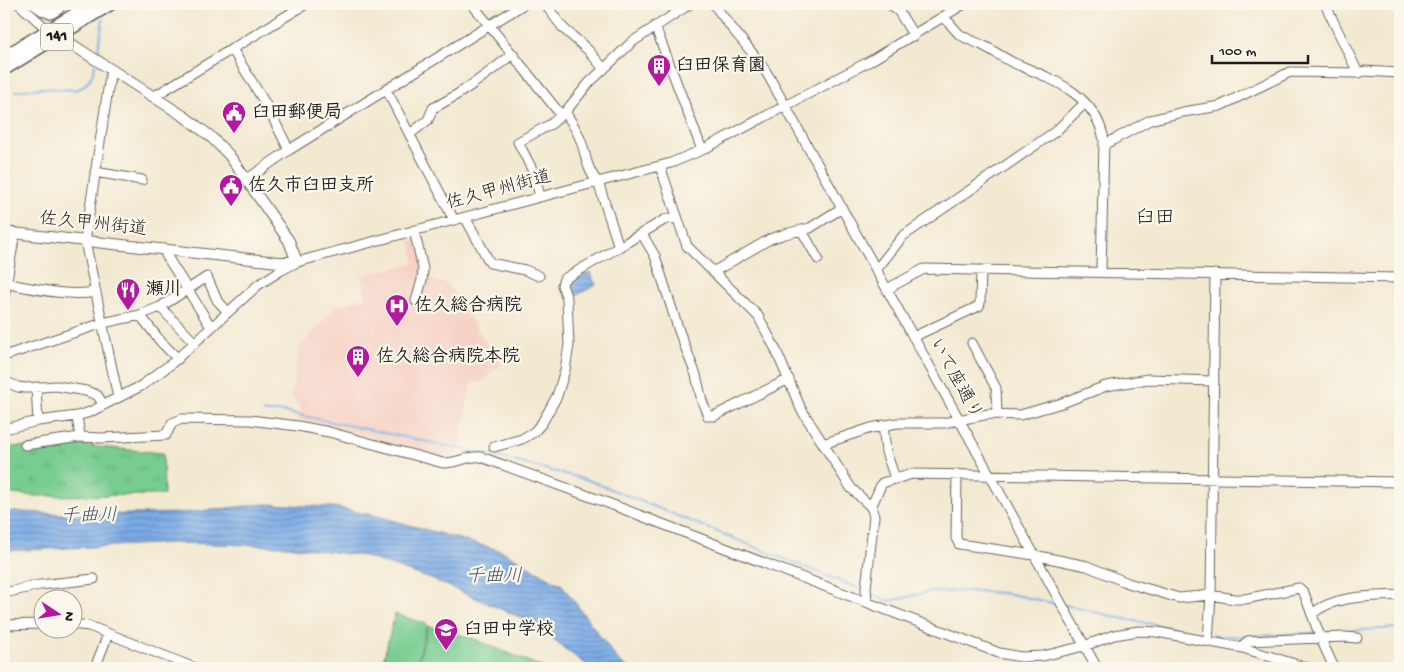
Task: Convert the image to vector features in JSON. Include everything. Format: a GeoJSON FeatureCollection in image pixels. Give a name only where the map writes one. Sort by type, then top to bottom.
{"type":"FeatureCollection","features":[{"type":"Feature","properties":{"kind":"highway","name":"141"},"geometry":{"type":"LineString","coordinates":[[4,69],[93,4]]}},
{"type":"Feature","properties":{"kind":"highway","name":"141"},"geometry":{"type":"LineString","coordinates":[[4,57],[110,4]]}},
{"type":"Feature","properties":{"kind":"main road"},"geometry":{"type":"LineString","coordinates":[[53,33],[185,117],[210,136],[229,155],[289,241],[297,262]]}},
{"type":"Feature","properties":{"kind":"main road","name":"佐久甲州街道"},"geometry":{"type":"LineString","coordinates":[[9,233],[278,262],[297,262]]}},
{"type":"Feature","properties":{"kind":"street"},"geometry":{"type":"LineString","coordinates":[[19,4],[53,33]]}},
{"type":"Feature","properties":{"kind":"street"},"geometry":{"type":"LineString","coordinates":[[33,4],[43,12],[51,14],[62,4]]}},
{"type":"Feature","properties":{"kind":"street"},"geometry":{"type":"LineString","coordinates":[[153,97],[306,4]]}},
{"type":"Feature","properties":{"kind":"street"},"geometry":{"type":"LineString","coordinates":[[472,4],[563,114],[572,122],[581,141],[592,176],[598,182],[619,247]]}},
{"type":"Feature","properties":{"kind":"street"},"geometry":{"type":"LineString","coordinates":[[246,180],[386,88],[524,4]]}},
{"type":"Feature","properties":{"kind":"street"},"geometry":{"type":"LineString","coordinates":[[545,4],[563,28],[588,50],[604,69]]}},
{"type":"Feature","properties":{"kind":"street"},"geometry":{"type":"LineString","coordinates":[[540,197],[534,173],[518,142],[551,124],[563,114],[604,69],[632,42],[690,4]]}},
{"type":"Feature","properties":{"kind":"street","name":"いて座通り"},"geometry":{"type":"LineString","coordinates":[[714,4],[729,26],[761,63],[1097,668]]}},
{"type":"Feature","properties":{"kind":"street"},"geometry":{"type":"LineString","coordinates":[[890,4],[900,12],[914,36]]}},
{"type":"Feature","properties":{"kind":"street","name":"佐久甲州街道"},"geometry":{"type":"LineString","coordinates":[[297,262],[671,163],[702,150],[870,61],[964,4]]}},
{"type":"Feature","properties":{"kind":"street"},"geometry":{"type":"LineString","coordinates":[[1325,4],[1358,73]]}},
{"type":"Feature","properties":{"kind":"street"},"geometry":{"type":"LineString","coordinates":[[944,17],[959,34],[1013,62],[1063,84],[1085,103],[1100,123],[1104,145],[1101,272]]}},
{"type":"Feature","properties":{"kind":"street"},"geometry":{"type":"LineString","coordinates":[[654,26],[702,150]]}},
{"type":"Feature","properties":{"kind":"street"},"geometry":{"type":"LineString","coordinates":[[232,49],[268,108],[289,150]]}},
{"type":"Feature","properties":{"kind":"street"},"geometry":{"type":"LineString","coordinates":[[410,134],[428,120],[433,108],[476,82],[513,54]]}},
{"type":"Feature","properties":{"kind":"street"},"geometry":{"type":"LineString","coordinates":[[111,70],[85,241],[118,397]]}},
{"type":"Feature","properties":{"kind":"street"},"geometry":{"type":"LineString","coordinates":[[1104,145],[1150,120],[1220,106],[1290,72],[1358,73],[1365,71],[1400,73]]}},
{"type":"Feature","properties":{"kind":"street"},"geometry":{"type":"LineString","coordinates":[[386,88],[454,220]]}},
{"type":"Feature","properties":{"kind":"street"},"geometry":{"type":"LineString","coordinates":[[875,268],[880,265],[903,236],[1056,131],[1085,103]]}},
{"type":"Feature","properties":{"kind":"street"},"geometry":{"type":"LineString","coordinates":[[660,166],[687,246],[758,316],[801,409],[851,488],[871,507],[874,516],[866,595]]}},
{"type":"Feature","properties":{"kind":"street"},"geometry":{"type":"LineString","coordinates":[[95,172],[142,180]]}},
{"type":"Feature","properties":{"kind":"street"},"geometry":{"type":"LineString","coordinates":[[713,272],[770,240],[784,234],[810,228],[842,208]]}},
{"type":"Feature","properties":{"kind":"street"},"geometry":{"type":"LineString","coordinates":[[494,448],[522,439],[534,432],[542,423],[557,396],[565,370],[569,345],[567,299],[562,285],[564,279],[664,220],[677,216]]}},
{"type":"Feature","properties":{"kind":"street"},"geometry":{"type":"LineString","coordinates":[[465,217],[490,263],[525,270],[539,276]]}},
{"type":"Feature","properties":{"kind":"street"},"geometry":{"type":"LineString","coordinates":[[414,230],[422,269],[422,280],[416,301]]}},
{"type":"Feature","properties":{"kind":"street"},"geometry":{"type":"LineString","coordinates":[[802,231],[818,260]]}},
{"type":"Feature","properties":{"kind":"street"},"geometry":{"type":"LineString","coordinates":[[4,297],[9,233]]}},
{"type":"Feature","properties":{"kind":"street"},"geometry":{"type":"LineString","coordinates":[[642,234],[655,256],[679,331],[696,375],[702,401],[708,416],[714,416],[789,380]]}},
{"type":"Feature","properties":{"kind":"street"},"geometry":{"type":"LineString","coordinates":[[165,249],[166,255],[211,327]]}},
{"type":"Feature","properties":{"kind":"street"},"geometry":{"type":"LineString","coordinates":[[4,428],[77,416],[104,405],[157,376],[258,285],[297,262]]}},
{"type":"Feature","properties":{"kind":"street"},"geometry":{"type":"LineString","coordinates":[[887,289],[924,269],[1400,278]]}},
{"type":"Feature","properties":{"kind":"street"},"geometry":{"type":"LineString","coordinates":[[913,337],[979,306],[981,270]]}},
{"type":"Feature","properties":{"kind":"street"},"geometry":{"type":"LineString","coordinates":[[1209,636],[1215,274]]}},
{"type":"Feature","properties":{"kind":"street"},"geometry":{"type":"LineString","coordinates":[[4,356],[103,324],[140,315],[160,307],[207,277],[217,300],[228,312]]}},
{"type":"Feature","properties":{"kind":"street"},"geometry":{"type":"LineString","coordinates":[[5,284],[82,294],[95,292]]}},
{"type":"Feature","properties":{"kind":"street"},"geometry":{"type":"LineString","coordinates":[[160,307],[195,343]]}},
{"type":"Feature","properties":{"kind":"street"},"geometry":{"type":"LineString","coordinates":[[140,315],[161,342],[178,359]]}},
{"type":"Feature","properties":{"kind":"street"},"geometry":{"type":"LineString","coordinates":[[972,343],[996,388],[997,414]]}},
{"type":"Feature","properties":{"kind":"street"},"geometry":{"type":"LineString","coordinates":[[823,444],[883,425],[897,423],[943,423],[989,414],[1020,415],[1062,403],[1106,386],[1148,379],[1214,381]]}},
{"type":"Feature","properties":{"kind":"street"},"geometry":{"type":"LineString","coordinates":[[4,381],[18,387],[63,386],[86,391],[97,396],[104,405]]}},
{"type":"Feature","properties":{"kind":"street"},"geometry":{"type":"LineString","coordinates":[[36,387],[38,421]]}},
{"type":"Feature","properties":{"kind":"street"},"geometry":{"type":"LineString","coordinates":[[77,416],[80,437]]}},
{"type":"Feature","properties":{"kind":"street"},"geometry":{"type":"LineString","coordinates":[[25,445],[80,437],[166,436],[172,423],[182,419],[250,420],[329,432],[443,463],[475,456],[481,457],[866,595],[1007,655],[1034,657],[1084,646],[1114,635],[1138,631],[1209,636],[1307,668]]}},
{"type":"Feature","properties":{"kind":"street"},"geometry":{"type":"LineString","coordinates":[[883,425],[886,452],[894,478]]}},
{"type":"Feature","properties":{"kind":"street"},"geometry":{"type":"LineString","coordinates":[[871,507],[882,483],[894,478],[918,474],[1400,482]]}},
{"type":"Feature","properties":{"kind":"street"},"geometry":{"type":"LineString","coordinates":[[958,474],[957,543],[1034,555],[1087,566],[1128,583],[1179,598],[1211,596],[1245,599],[1299,588],[1304,593],[1319,635],[1334,668]]}},
{"type":"Feature","properties":{"kind":"street"},"geometry":{"type":"LineString","coordinates":[[4,593],[40,585],[94,579]]}},
{"type":"Feature","properties":{"kind":"street"},"geometry":{"type":"LineString","coordinates":[[1312,614],[1344,599],[1400,595]]}},
{"type":"Feature","properties":{"kind":"street"},"geometry":{"type":"LineString","coordinates":[[4,625],[32,624]]}},
{"type":"Feature","properties":{"kind":"street"},"geometry":{"type":"LineString","coordinates":[[82,625],[89,626],[195,668]]}},
{"type":"Feature","properties":{"kind":"street"},"geometry":{"type":"LineString","coordinates":[[95,668],[108,634]]}},
{"type":"Feature","properties":{"kind":"street"},"geometry":{"type":"LineString","coordinates":[[1243,648],[1244,644],[1248,641],[1319,635],[1357,638]]}},
{"type":"Feature","properties":{"kind":"shaded area","name":"佐久総合病院"},"geometry":{"type":"Polygon","coordinates":[[[421,236],[433,281],[448,284],[501,366],[491,372],[486,380],[471,384],[458,457],[443,458],[359,434],[299,420],[301,410],[291,396],[299,348],[335,307],[366,297],[361,275],[414,263],[410,241],[421,236]]]}},
{"type":"Feature","properties":{"kind":"green space"},"geometry":{"type":"Polygon","coordinates":[[[77,445],[163,453],[164,495],[34,496],[4,493],[4,447],[77,445]]]}},
{"type":"Feature","properties":{"kind":"green space"},"geometry":{"type":"Polygon","coordinates":[[[395,614],[427,624],[416,668],[381,668],[395,614]]]}},
{"type":"Feature","properties":{"kind":"green space"},"geometry":{"type":"Polygon","coordinates":[[[428,626],[472,638],[544,668],[417,668],[428,626]]]}},
{"type":"Feature","properties":{"kind":"water"},"geometry":{"type":"Polygon","coordinates":[[[590,272],[596,285],[575,296],[569,283],[590,272]]]}},
{"type":"Feature","properties":{"kind":"water","name":"千曲川"},"geometry":{"type":"Polygon","coordinates":[[[264,504],[334,507],[381,517],[502,551],[562,585],[620,663],[630,668],[591,668],[526,620],[434,580],[364,556],[287,546],[176,543],[4,551],[4,511],[79,515],[181,513],[264,504]]]}},
{"type":"Feature","properties":{"kind":"waterway"},"geometry":{"type":"LineString","coordinates":[[97,57],[103,19]]}},
{"type":"Feature","properties":{"kind":"waterway"},"geometry":{"type":"LineString","coordinates":[[16,91],[41,88],[79,89],[89,80],[95,64]]}},
{"type":"Feature","properties":{"kind":"waterway"},"geometry":{"type":"LineString","coordinates":[[264,412],[284,412],[486,454],[588,480],[862,590]]}},
{"type":"Feature","properties":{"kind":"waterway"},"geometry":{"type":"LineString","coordinates":[[869,593],[889,601],[929,592],[979,591],[1010,594],[1058,604]]}},
{"type":"Feature","properties":{"kind":"waterway"},"geometry":{"type":"LineString","coordinates":[[1065,605],[1204,634]]}},
{"type":"Feature","properties":{"kind":"waterway"},"geometry":{"type":"LineString","coordinates":[[1321,632],[1400,628]]}},
{"type":"Feature","properties":{"kind":"waterway"},"geometry":{"type":"LineString","coordinates":[[1211,635],[1220,637],[1317,633]]}},
{"type":"Feature","properties":{"kind":"place","name":"臼田保育園"},"geometry":{"type":"Point","coordinates":[659,87]}},
{"type":"Feature","properties":{"kind":"place","name":"臼田郵便局"},"geometry":{"type":"Point","coordinates":[234,134]}},
{"type":"Feature","properties":{"kind":"place","name":"佐久市臼田支所"},"geometry":{"type":"Point","coordinates":[231,207]}},
{"type":"Feature","properties":{"kind":"place","name":"瀬川"},"geometry":{"type":"Point","coordinates":[128,311]}},
{"type":"Feature","properties":{"kind":"place","name":"佐久総合病院"},"geometry":{"type":"Point","coordinates":[397,327]}},
{"type":"Feature","properties":{"kind":"place","name":"佐久総合病院本院"},"geometry":{"type":"Point","coordinates":[358,378]}},
{"type":"Feature","properties":{"kind":"place","name":"臼田中学校"},"geometry":{"type":"Point","coordinates":[446,651]}},
{"type":"Feature","properties":{"kind":"district","name":"臼田"},"geometry":{"type":"Point","coordinates":[1155,219]}}]}
